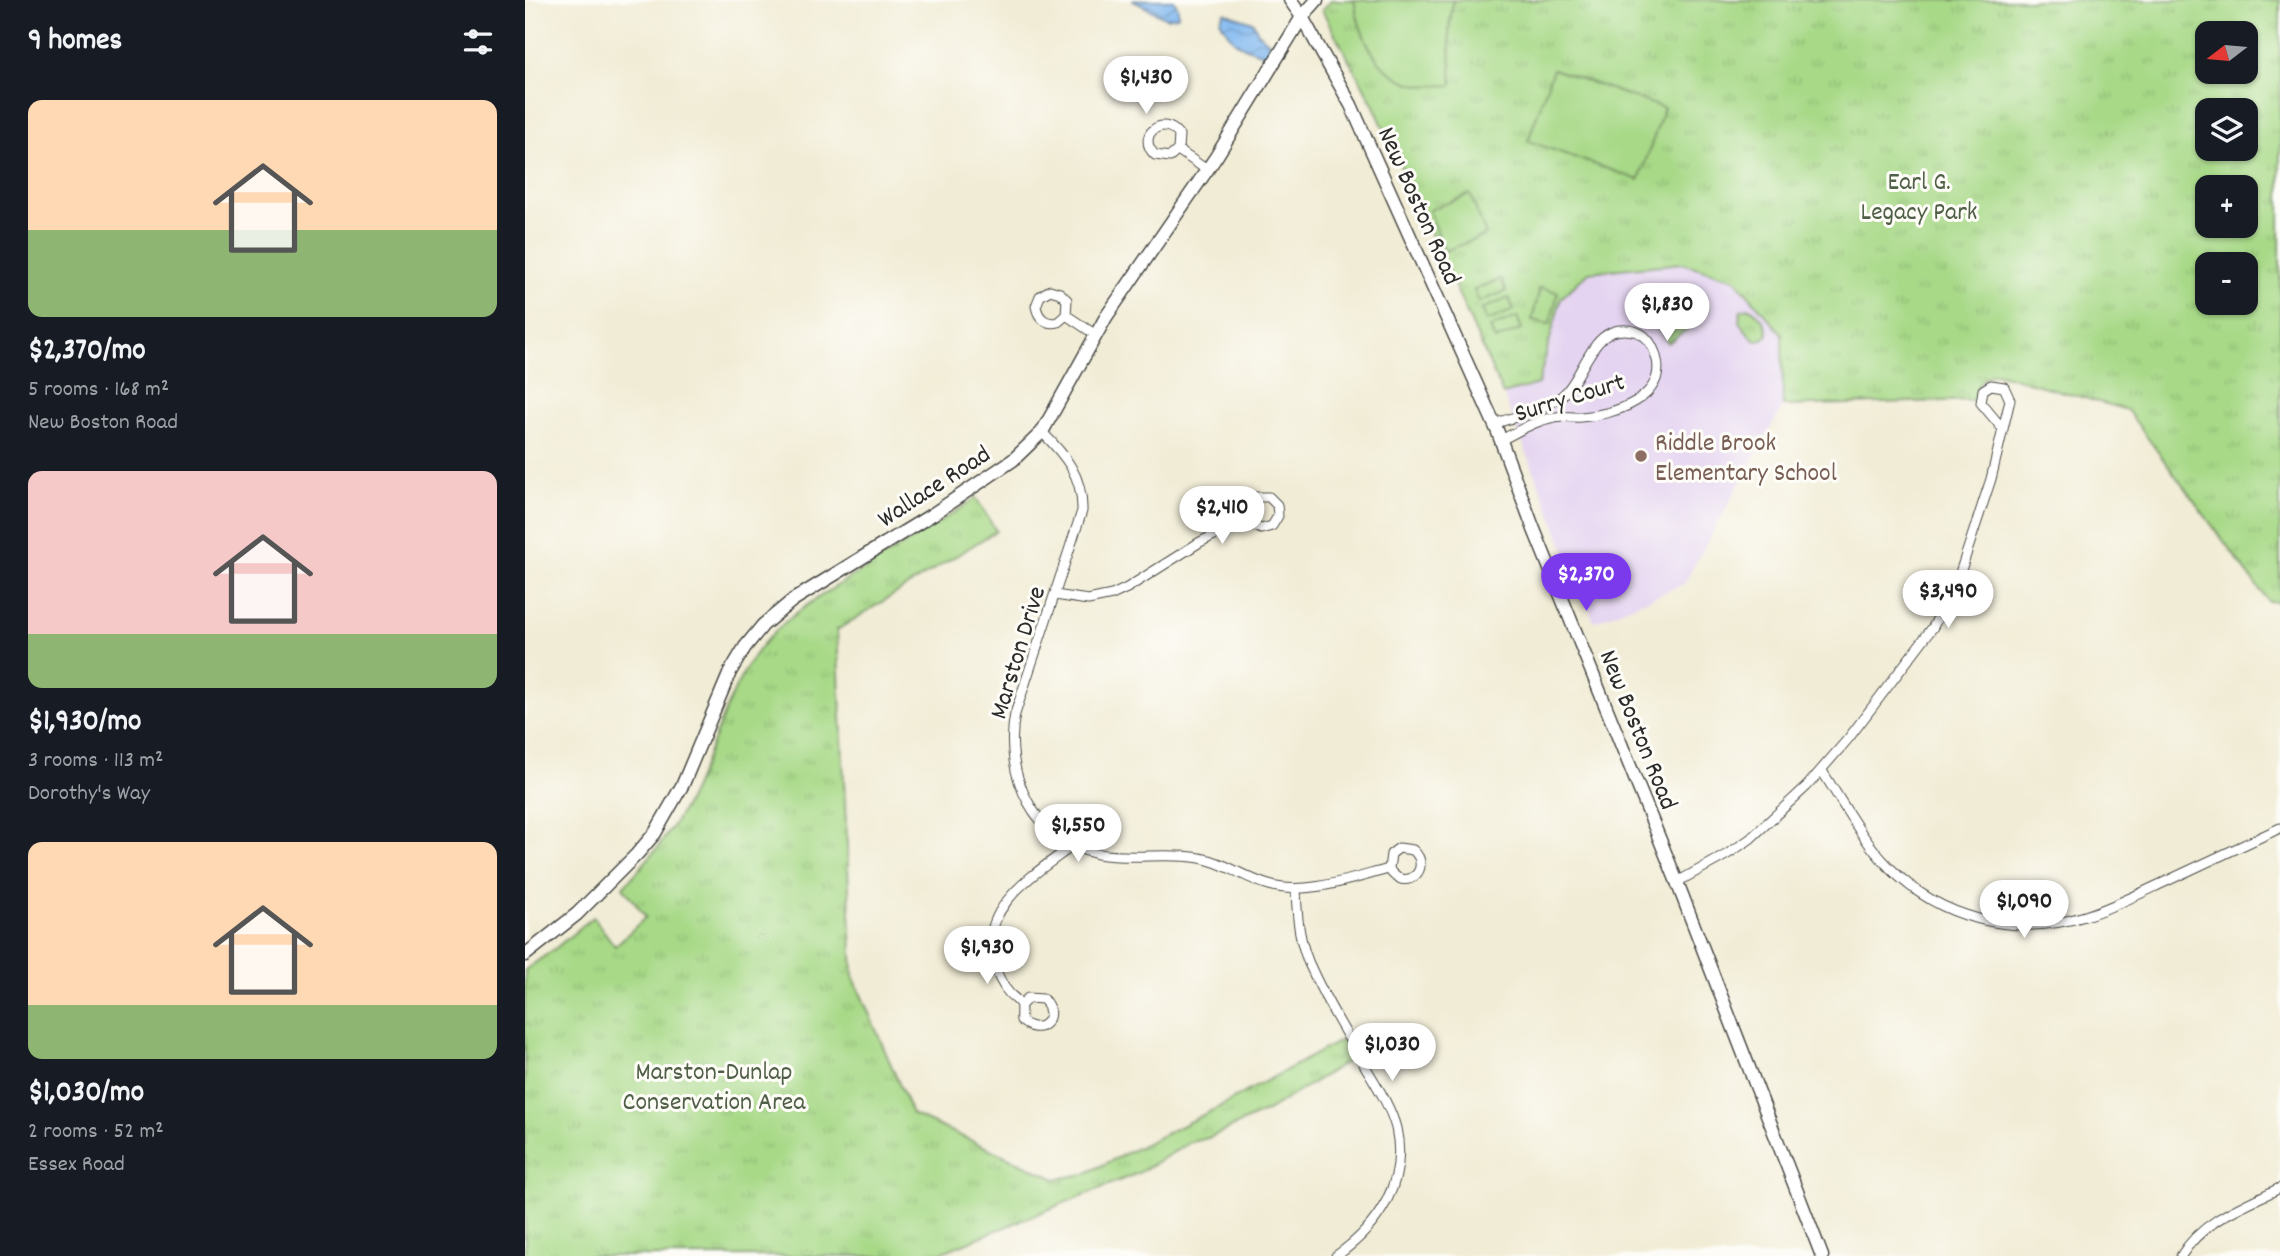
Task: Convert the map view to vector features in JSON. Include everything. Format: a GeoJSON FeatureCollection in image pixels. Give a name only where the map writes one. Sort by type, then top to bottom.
{"type":"FeatureCollection","features":[{"type":"Feature","properties":{"kind":"street","name":"New Boston Road"},"geometry":{"type":"LineString","coordinates":[[1290,0],[1352,105],[1501,440],[1533,527],[1678,882],[1822,1256]]}},
{"type":"Feature","properties":{"kind":"street","name":"Wallace Road"},"geometry":{"type":"LineString","coordinates":[[525,955],[577,914],[655,833],[683,784],[730,672],[763,625],[801,594],[933,514],[1003,467],[1042,432],[1096,335],[1207,170],[1302,17],[1317,0]]}},
{"type":"Feature","properties":{"kind":"street"},"geometry":{"type":"LineString","coordinates":[[1178,150],[1207,170]]}},
{"type":"Feature","properties":{"kind":"street"},"geometry":{"type":"LineString","coordinates":[[1066,315],[1096,335]]}},
{"type":"Feature","properties":{"kind":"street","name":"Surry Court"},"geometry":{"type":"LineString","coordinates":[[1494,424],[1551,402],[1562,395],[1588,354],[1610,333],[1624,330],[1639,332],[1651,343],[1657,360],[1658,377],[1651,388],[1637,400],[1617,410],[1593,415],[1554,417],[1501,440]]}},
{"type":"Feature","properties":{"kind":"street"},"geometry":{"type":"LineString","coordinates":[[1678,882],[1750,839],[1822,771],[1933,627],[1959,576],[1974,536],[2003,429],[2009,395],[2004,387],[1991,385],[1983,390],[1982,404],[2003,429]]}},
{"type":"Feature","properties":{"kind":"street","name":"Marston Drive"},"geometry":{"type":"LineString","coordinates":[[1042,432],[1074,470],[1082,496],[1079,523],[1015,714],[1011,747],[1016,775],[1029,805],[1046,827],[1072,846],[1100,855],[1200,858],[1216,861],[1270,886],[1296,889],[1389,869]]}},
{"type":"Feature","properties":{"kind":"street"},"geometry":{"type":"LineString","coordinates":[[1055,594],[1089,600],[1112,595],[1200,542],[1247,519]]}},
{"type":"Feature","properties":{"kind":"street"},"geometry":{"type":"LineString","coordinates":[[1822,771],[1870,844],[1908,885],[1957,913],[2011,925],[2049,924],[2094,913],[2280,828]]}},
{"type":"Feature","properties":{"kind":"street"},"geometry":{"type":"LineString","coordinates":[[1021,1005],[1002,983],[993,961],[991,948],[995,922],[1006,901],[1018,888],[1072,846]]}},
{"type":"Feature","properties":{"kind":"street"},"geometry":{"type":"LineString","coordinates":[[1296,889],[1297,926],[1312,971],[1381,1093],[1393,1120],[1397,1139],[1396,1167],[1387,1201],[1366,1233],[1336,1256]]}},
{"type":"Feature","properties":{"kind":"street"},"geometry":{"type":"LineString","coordinates":[[2181,1256],[2211,1223],[2280,1188]]}},
{"type":"Feature","properties":{"kind":"shaded area","name":"Riddle Brook Elementary School"},"geometry":{"type":"Polygon","coordinates":[[[1682,263],[1735,279],[1783,334],[1783,406],[1684,584],[1594,622],[1503,394],[1538,384],[1561,298],[1589,272],[1682,263]]]}},
{"type":"Feature","properties":{"kind":"green space","name":"Earl G. Legacy Park"},"geometry":{"type":"Polygon","coordinates":[[[1331,0],[2280,0],[2280,602],[2268,601],[2127,410],[1996,373],[1980,382],[1975,400],[1783,406],[1782,334],[1735,279],[1682,263],[1589,272],[1561,298],[1538,384],[1503,394],[1374,106],[1322,10],[1331,0]]]}},
{"type":"Feature","properties":{"kind":"green space"},"geometry":{"type":"Polygon","coordinates":[[[1354,0],[1453,0],[1449,30],[1452,85],[1414,84],[1389,71],[1365,39],[1354,0]]]}},
{"type":"Feature","properties":{"kind":"green space"},"geometry":{"type":"Polygon","coordinates":[[[1553,69],[1664,108],[1639,180],[1528,141],[1553,69]]]}},
{"type":"Feature","properties":{"kind":"green space"},"geometry":{"type":"Polygon","coordinates":[[[1470,194],[1486,235],[1445,251],[1429,210],[1470,194]]]}},
{"type":"Feature","properties":{"kind":"green space"},"geometry":{"type":"Polygon","coordinates":[[[1501,279],[1506,291],[1479,302],[1474,290],[1501,279]]]}},
{"type":"Feature","properties":{"kind":"green space"},"geometry":{"type":"Polygon","coordinates":[[[1540,288],[1558,292],[1550,324],[1532,320],[1540,288]]]}},
{"type":"Feature","properties":{"kind":"green space"},"geometry":{"type":"Polygon","coordinates":[[[1509,298],[1514,310],[1487,321],[1482,309],[1509,298]]]}},
{"type":"Feature","properties":{"kind":"green space"},"geometry":{"type":"Polygon","coordinates":[[[1686,305],[1698,321],[1668,343],[1657,327],[1686,305]]]}},
{"type":"Feature","properties":{"kind":"green space"},"geometry":{"type":"Polygon","coordinates":[[[1749,308],[1759,315],[1767,331],[1768,335],[1759,341],[1754,340],[1739,322],[1741,310],[1749,308]]]}},
{"type":"Feature","properties":{"kind":"green space"},"geometry":{"type":"Polygon","coordinates":[[[1517,317],[1522,329],[1495,340],[1490,328],[1517,317]]]}},
{"type":"Feature","properties":{"kind":"green space","name":"Marston-Dunlap Conservation Area"},"geometry":{"type":"Polygon","coordinates":[[[976,498],[996,531],[837,630],[853,976],[912,1114],[1056,1179],[1085,1174],[1217,1108],[1343,1039],[1354,1057],[1267,1111],[1208,1138],[1191,1142],[1138,1173],[933,1256],[525,1256],[525,970],[593,917],[615,946],[646,917],[623,887],[658,847],[680,814],[696,784],[735,689],[767,639],[808,605],[976,498]]]}},
{"type":"Feature","properties":{"kind":"water"},"geometry":{"type":"Polygon","coordinates":[[[1132,0],[1174,0],[1178,16],[1166,18],[1132,0]]]}},
{"type":"Feature","properties":{"kind":"water"},"geometry":{"type":"Polygon","coordinates":[[[1224,12],[1253,22],[1258,33],[1272,45],[1265,54],[1243,47],[1233,39],[1220,20],[1224,12]]]}},
{"type":"Feature","properties":{"kind":"place","name":"Riddle Brook Elementary School"},"geometry":{"type":"Point","coordinates":[1641,456]}}]}
